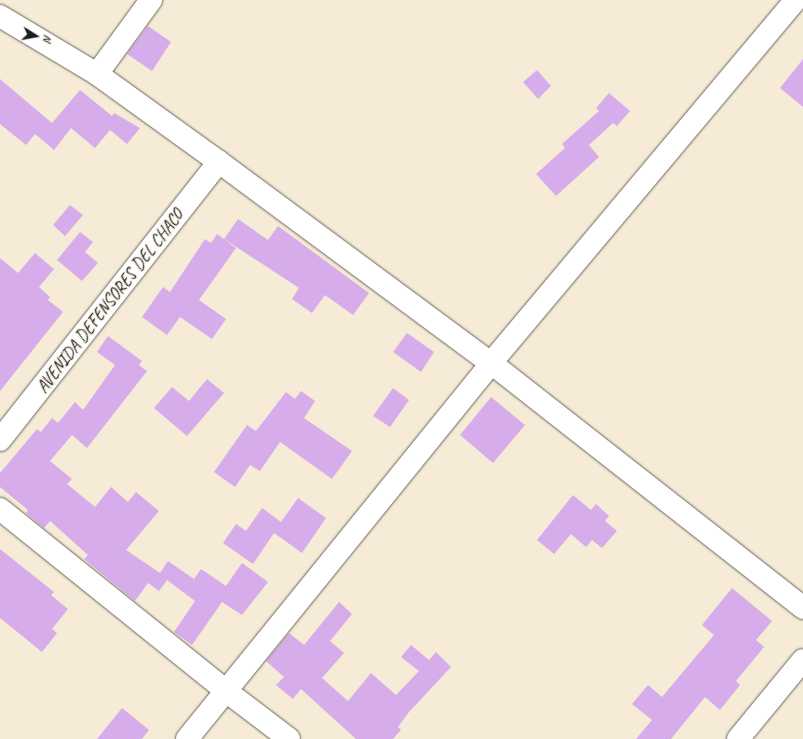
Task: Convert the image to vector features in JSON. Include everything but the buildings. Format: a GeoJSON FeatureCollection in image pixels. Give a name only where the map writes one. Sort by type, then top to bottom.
{"type":"FeatureCollection","features":[{"type":"Feature","properties":{"kind":"street"},"geometry":{"type":"LineString","coordinates":[[97,74],[151,0]]}},
{"type":"Feature","properties":{"kind":"street"},"geometry":{"type":"LineString","coordinates":[[187,739],[491,363],[796,0]]}},
{"type":"Feature","properties":{"kind":"street"},"geometry":{"type":"LineString","coordinates":[[0,16],[97,74],[219,162],[491,363],[803,608]]}},
{"type":"Feature","properties":{"kind":"street","name":"AVENIDA DEFENSORES DEL CHACO"},"geometry":{"type":"LineString","coordinates":[[0,440],[219,162]]}},
{"type":"Feature","properties":{"kind":"street"},"geometry":{"type":"LineString","coordinates":[[0,509],[226,692],[289,739]]}},
{"type":"Feature","properties":{"kind":"street"},"geometry":{"type":"LineString","coordinates":[[738,739],[803,660]]}}]}
